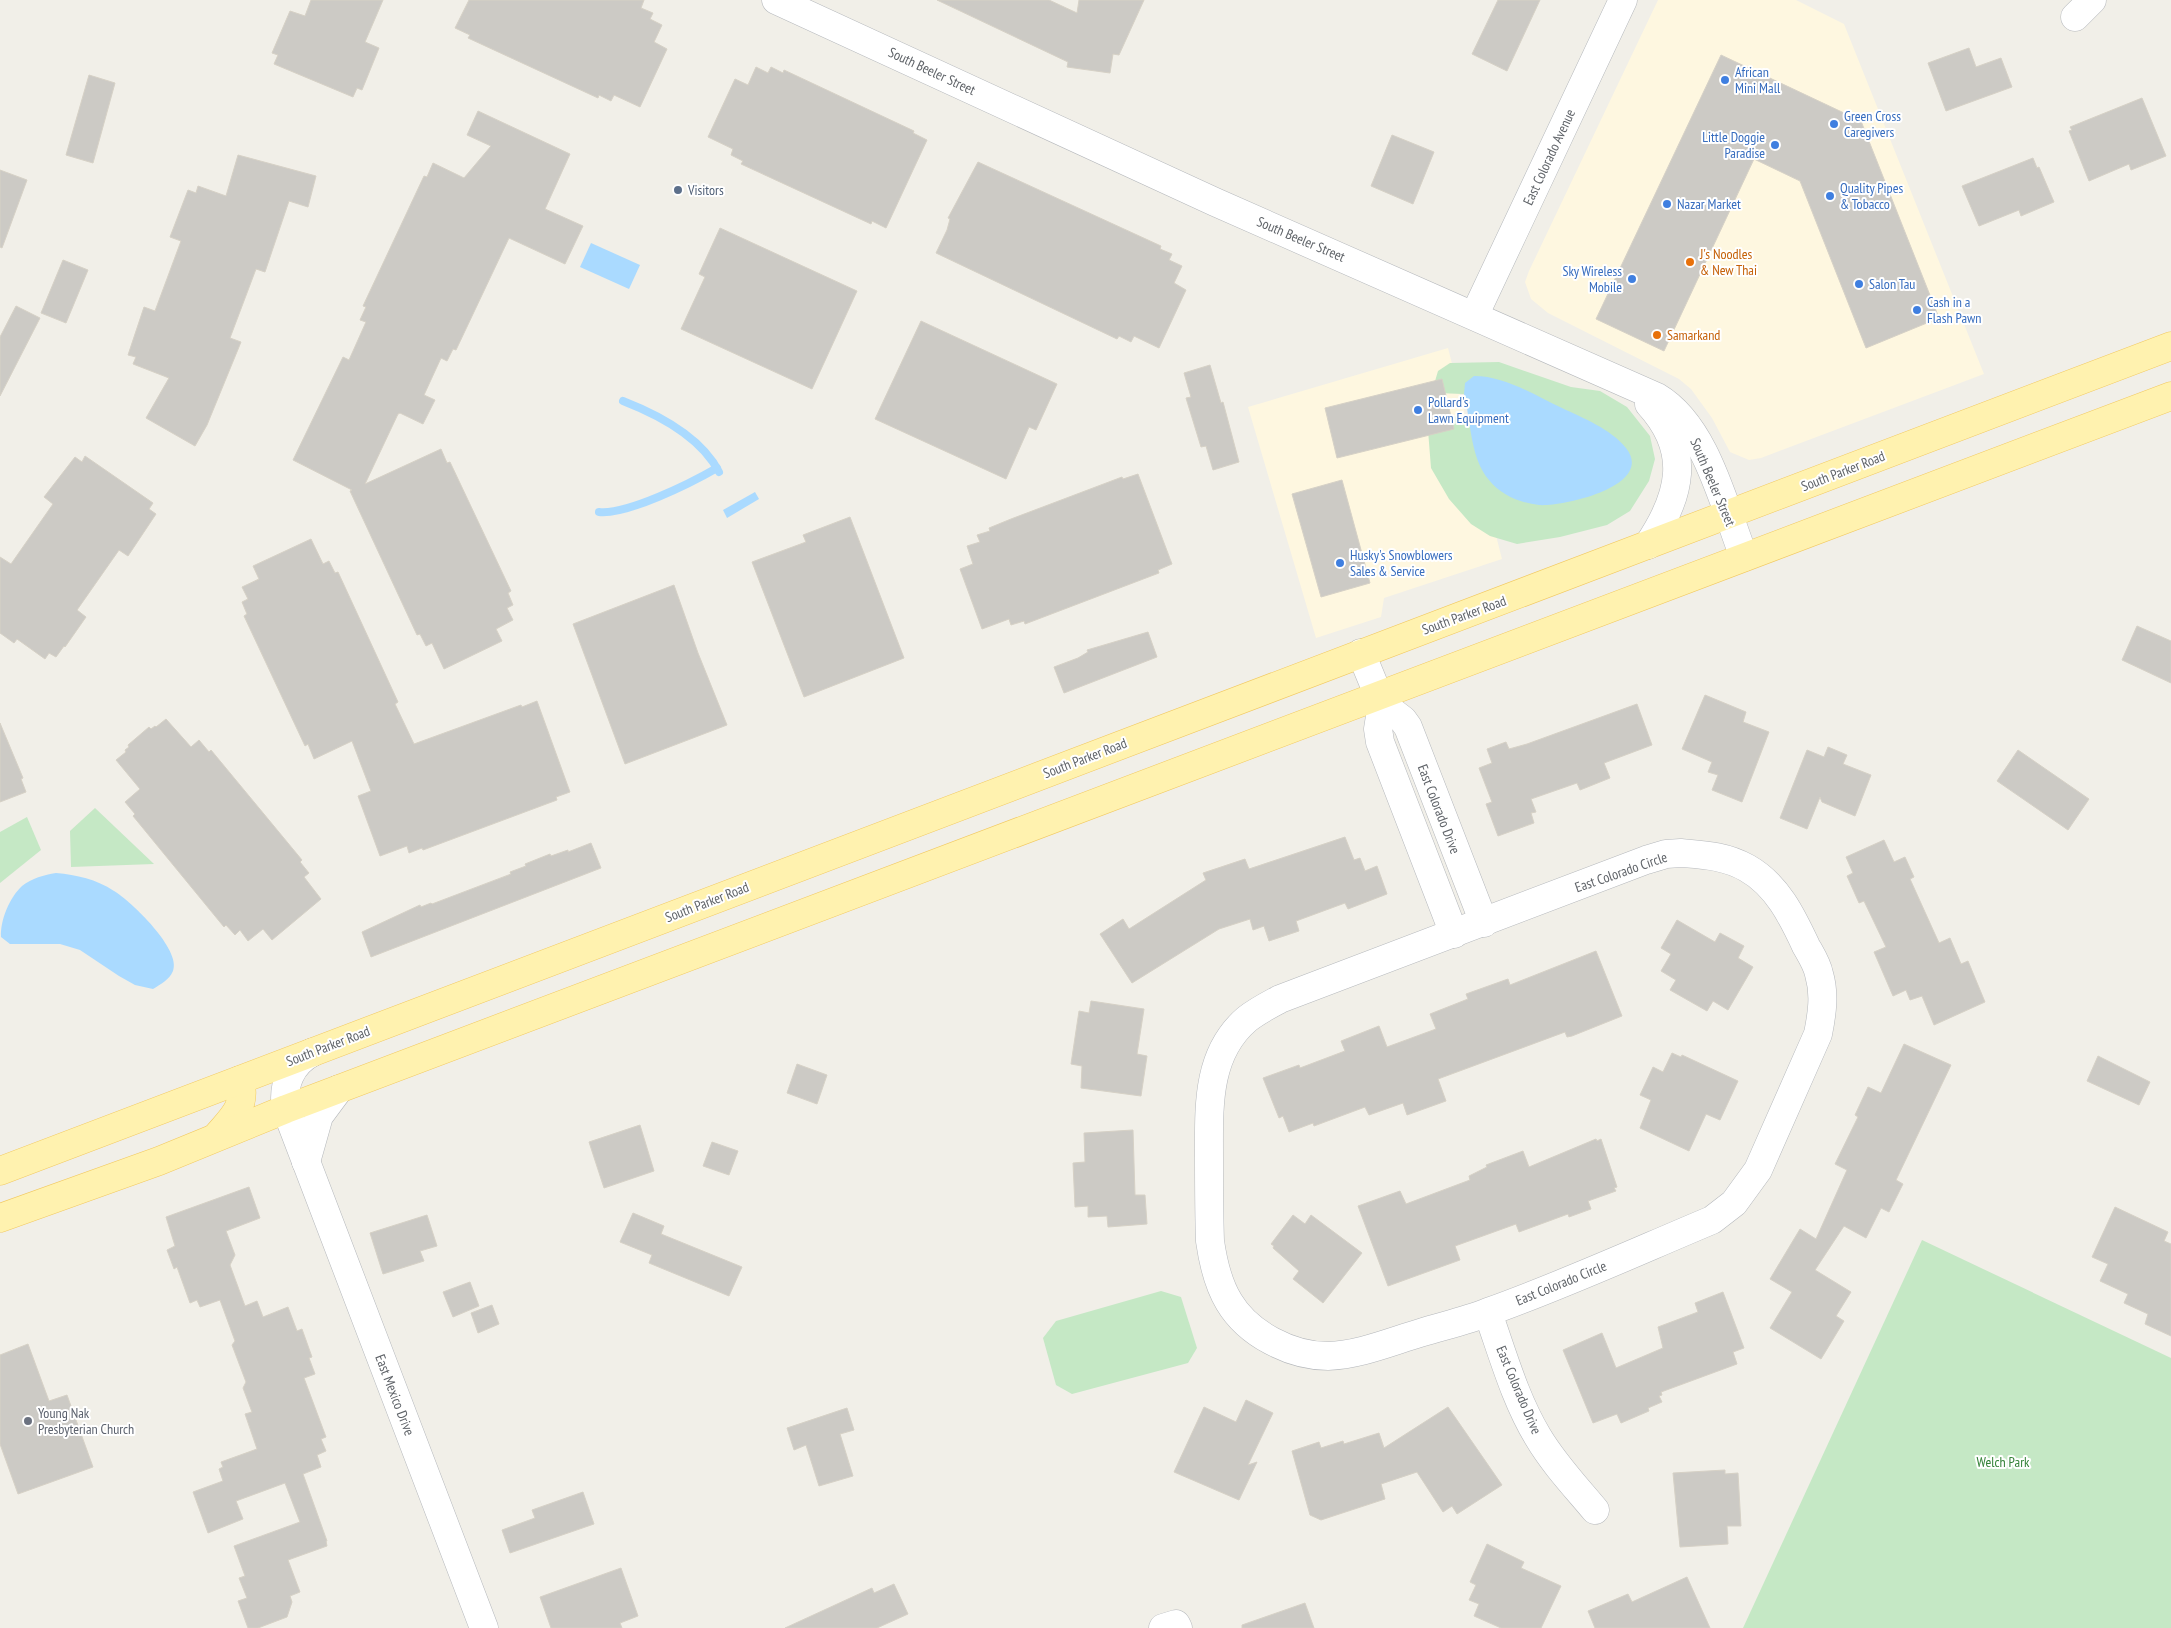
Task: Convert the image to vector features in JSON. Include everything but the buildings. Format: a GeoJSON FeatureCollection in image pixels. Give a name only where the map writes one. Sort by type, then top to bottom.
{"type":"FeatureCollection","features":[{"type":"Feature","properties":{"kind":"main road","name":"South Parker Road"},"geometry":{"type":"LineString","coordinates":[[0,1171],[2171,346]]}},
{"type":"Feature","properties":{"kind":"main road"},"geometry":{"type":"LineString","coordinates":[[0,1218],[215,1138],[286,1109],[1381,700],[1744,558],[2171,396]]}},
{"type":"Feature","properties":{"kind":"main road"},"geometry":{"type":"LineString","coordinates":[[215,1138],[235,1114],[242,1102],[244,1093],[240,1080]]}},
{"type":"Feature","properties":{"kind":"street","name":"South Beeler Street"},"geometry":{"type":"LineString","coordinates":[[776,0],[1215,202],[1475,314],[1649,392],[1677,411],[1704,454],[1744,558]]}},
{"type":"Feature","properties":{"kind":"street","name":"East Colorado Avenue"},"geometry":{"type":"LineString","coordinates":[[1475,314],[1623,0]]}},
{"type":"Feature","properties":{"kind":"street"},"geometry":{"type":"LineString","coordinates":[[1615,376],[1639,394],[1657,413],[1669,431],[1677,452],[1678,477],[1672,503],[1648,545]]}},
{"type":"Feature","properties":{"kind":"street","name":"East Colorado Drive"},"geometry":{"type":"LineString","coordinates":[[1361,653],[1381,700],[1408,727],[1484,923]]}},
{"type":"Feature","properties":{"kind":"street"},"geometry":{"type":"LineString","coordinates":[[1381,700],[1378,729],[1380,742],[1454,934]]}},
{"type":"Feature","properties":{"kind":"street","name":"East Colorado Circle"},"geometry":{"type":"LineString","coordinates":[[1666,854],[1690,854],[1724,858],[1755,874],[1788,908],[1819,973],[1823,1012],[1818,1034],[1758,1170],[1734,1203],[1712,1220],[1488,1313],[1354,1353],[1327,1356],[1299,1352],[1264,1336],[1248,1325],[1229,1303],[1213,1261],[1210,1241],[1209,1106],[1216,1066],[1228,1041],[1246,1020],[1280,999],[1454,934],[1666,854]]}},
{"type":"Feature","properties":{"kind":"street","name":"East Mexico Drive"},"geometry":{"type":"LineString","coordinates":[[313,1052],[305,1056],[290,1074],[284,1094],[286,1109],[484,1628]]}},
{"type":"Feature","properties":{"kind":"street"},"geometry":{"type":"LineString","coordinates":[[306,1162],[319,1116],[340,1089]]}},
{"type":"Feature","properties":{"kind":"street","name":"East Colorado Drive"},"geometry":{"type":"LineString","coordinates":[[1488,1313],[1513,1383],[1538,1437],[1555,1463],[1595,1510]]}},
{"type":"Feature","properties":{"kind":"street"},"geometry":{"type":"LineString","coordinates":[[1163,1628],[1176,1624],[1178,1628]]}},
{"type":"Feature","properties":{"kind":"shaded area"},"geometry":{"type":"Polygon","coordinates":[[[1658,0],[1796,0],[1844,24],[1984,374],[1761,458],[1749,460],[1730,452],[1712,418],[1691,389],[1679,379],[1548,313],[1531,299],[1525,282],[1529,271],[1658,0]]]}},
{"type":"Feature","properties":{"kind":"shaded area"},"geometry":{"type":"Polygon","coordinates":[[[1448,348],[1502,559],[1384,598],[1381,617],[1316,638],[1248,407],[1448,348]]]}},
{"type":"Feature","properties":{"kind":"green space"},"geometry":{"type":"Polygon","coordinates":[[[1499,362],[1571,387],[1600,391],[1627,407],[1650,436],[1655,459],[1649,481],[1630,511],[1607,525],[1560,537],[1517,544],[1490,536],[1471,524],[1449,499],[1431,468],[1428,430],[1439,420],[1448,416],[1472,422],[1488,395],[1437,393],[1433,388],[1438,371],[1450,363],[1499,362]]]}},
{"type":"Feature","properties":{"kind":"green space"},"geometry":{"type":"Polygon","coordinates":[[[95,808],[154,864],[71,867],[70,831],[95,808]]]}},
{"type":"Feature","properties":{"kind":"green space"},"geometry":{"type":"Polygon","coordinates":[[[27,817],[41,850],[0,883],[0,832],[27,817]]]}},
{"type":"Feature","properties":{"kind":"green space","name":"Welch Park"},"geometry":{"type":"Polygon","coordinates":[[[1922,1240],[2171,1358],[2171,1628],[1743,1628],[1922,1240]]]}},
{"type":"Feature","properties":{"kind":"green space"},"geometry":{"type":"Polygon","coordinates":[[[1161,1291],[1181,1297],[1197,1348],[1188,1363],[1072,1394],[1056,1385],[1043,1338],[1056,1321],[1161,1291]]]}},
{"type":"Feature","properties":{"kind":"water"},"geometry":{"type":"Polygon","coordinates":[[[591,243],[640,265],[629,289],[580,267],[591,243]]]}},
{"type":"Feature","properties":{"kind":"water"},"geometry":{"type":"Polygon","coordinates":[[[1474,376],[1497,379],[1519,387],[1588,420],[1613,435],[1626,448],[1632,461],[1628,473],[1618,483],[1602,492],[1585,498],[1551,505],[1525,502],[1505,494],[1489,480],[1483,471],[1472,439],[1464,394],[1465,383],[1474,376]]]}},
{"type":"Feature","properties":{"kind":"water"},"geometry":{"type":"Polygon","coordinates":[[[755,492],[759,499],[727,518],[723,510],[755,492]]]}},
{"type":"Feature","properties":{"kind":"water"},"geometry":{"type":"Polygon","coordinates":[[[56,873],[79,876],[100,883],[122,896],[143,915],[163,939],[174,962],[173,971],[165,982],[153,989],[135,985],[80,950],[60,944],[10,944],[1,937],[4,916],[10,902],[22,886],[34,879],[56,873]]]}},
{"type":"Feature","properties":{"kind":"waterway"},"geometry":{"type":"LineString","coordinates":[[623,401],[651,413],[678,429],[701,448],[719,472]]}},
{"type":"Feature","properties":{"kind":"waterway"},"geometry":{"type":"LineString","coordinates":[[599,512],[611,512],[659,497],[717,468]]}},
{"type":"Feature","properties":{"kind":"place","name":"African Mini Mall"},"geometry":{"type":"Point","coordinates":[1725,80]}},
{"type":"Feature","properties":{"kind":"place","name":"Green Cross Caregivers"},"geometry":{"type":"Point","coordinates":[1834,124]}},
{"type":"Feature","properties":{"kind":"place","name":"Little Doggie Paradise"},"geometry":{"type":"Point","coordinates":[1775,145]}},
{"type":"Feature","properties":{"kind":"place","name":"Visitors"},"geometry":{"type":"Point","coordinates":[678,190]}},
{"type":"Feature","properties":{"kind":"place","name":"Quality Pipes & Tobacco"},"geometry":{"type":"Point","coordinates":[1830,196]}},
{"type":"Feature","properties":{"kind":"place","name":"Nazar Market"},"geometry":{"type":"Point","coordinates":[1667,204]}},
{"type":"Feature","properties":{"kind":"place","name":"J's Noodles & New Thai"},"geometry":{"type":"Point","coordinates":[1690,262]}},
{"type":"Feature","properties":{"kind":"place","name":"Sky Wireless Mobile"},"geometry":{"type":"Point","coordinates":[1632,279]}},
{"type":"Feature","properties":{"kind":"place","name":"Salon Tau"},"geometry":{"type":"Point","coordinates":[1859,284]}},
{"type":"Feature","properties":{"kind":"place","name":"Cash in a Flash Pawn"},"geometry":{"type":"Point","coordinates":[1917,310]}},
{"type":"Feature","properties":{"kind":"place","name":"Samarkand"},"geometry":{"type":"Point","coordinates":[1657,335]}},
{"type":"Feature","properties":{"kind":"place","name":"Pollard's Lawn Equipment"},"geometry":{"type":"Point","coordinates":[1418,410]}},
{"type":"Feature","properties":{"kind":"place","name":"Husky's Snowblowers Sales & Service"},"geometry":{"type":"Point","coordinates":[1340,563]}},
{"type":"Feature","properties":{"kind":"place","name":"Young Nak Presbyterian Church"},"geometry":{"type":"Point","coordinates":[28,1421]}}]}
